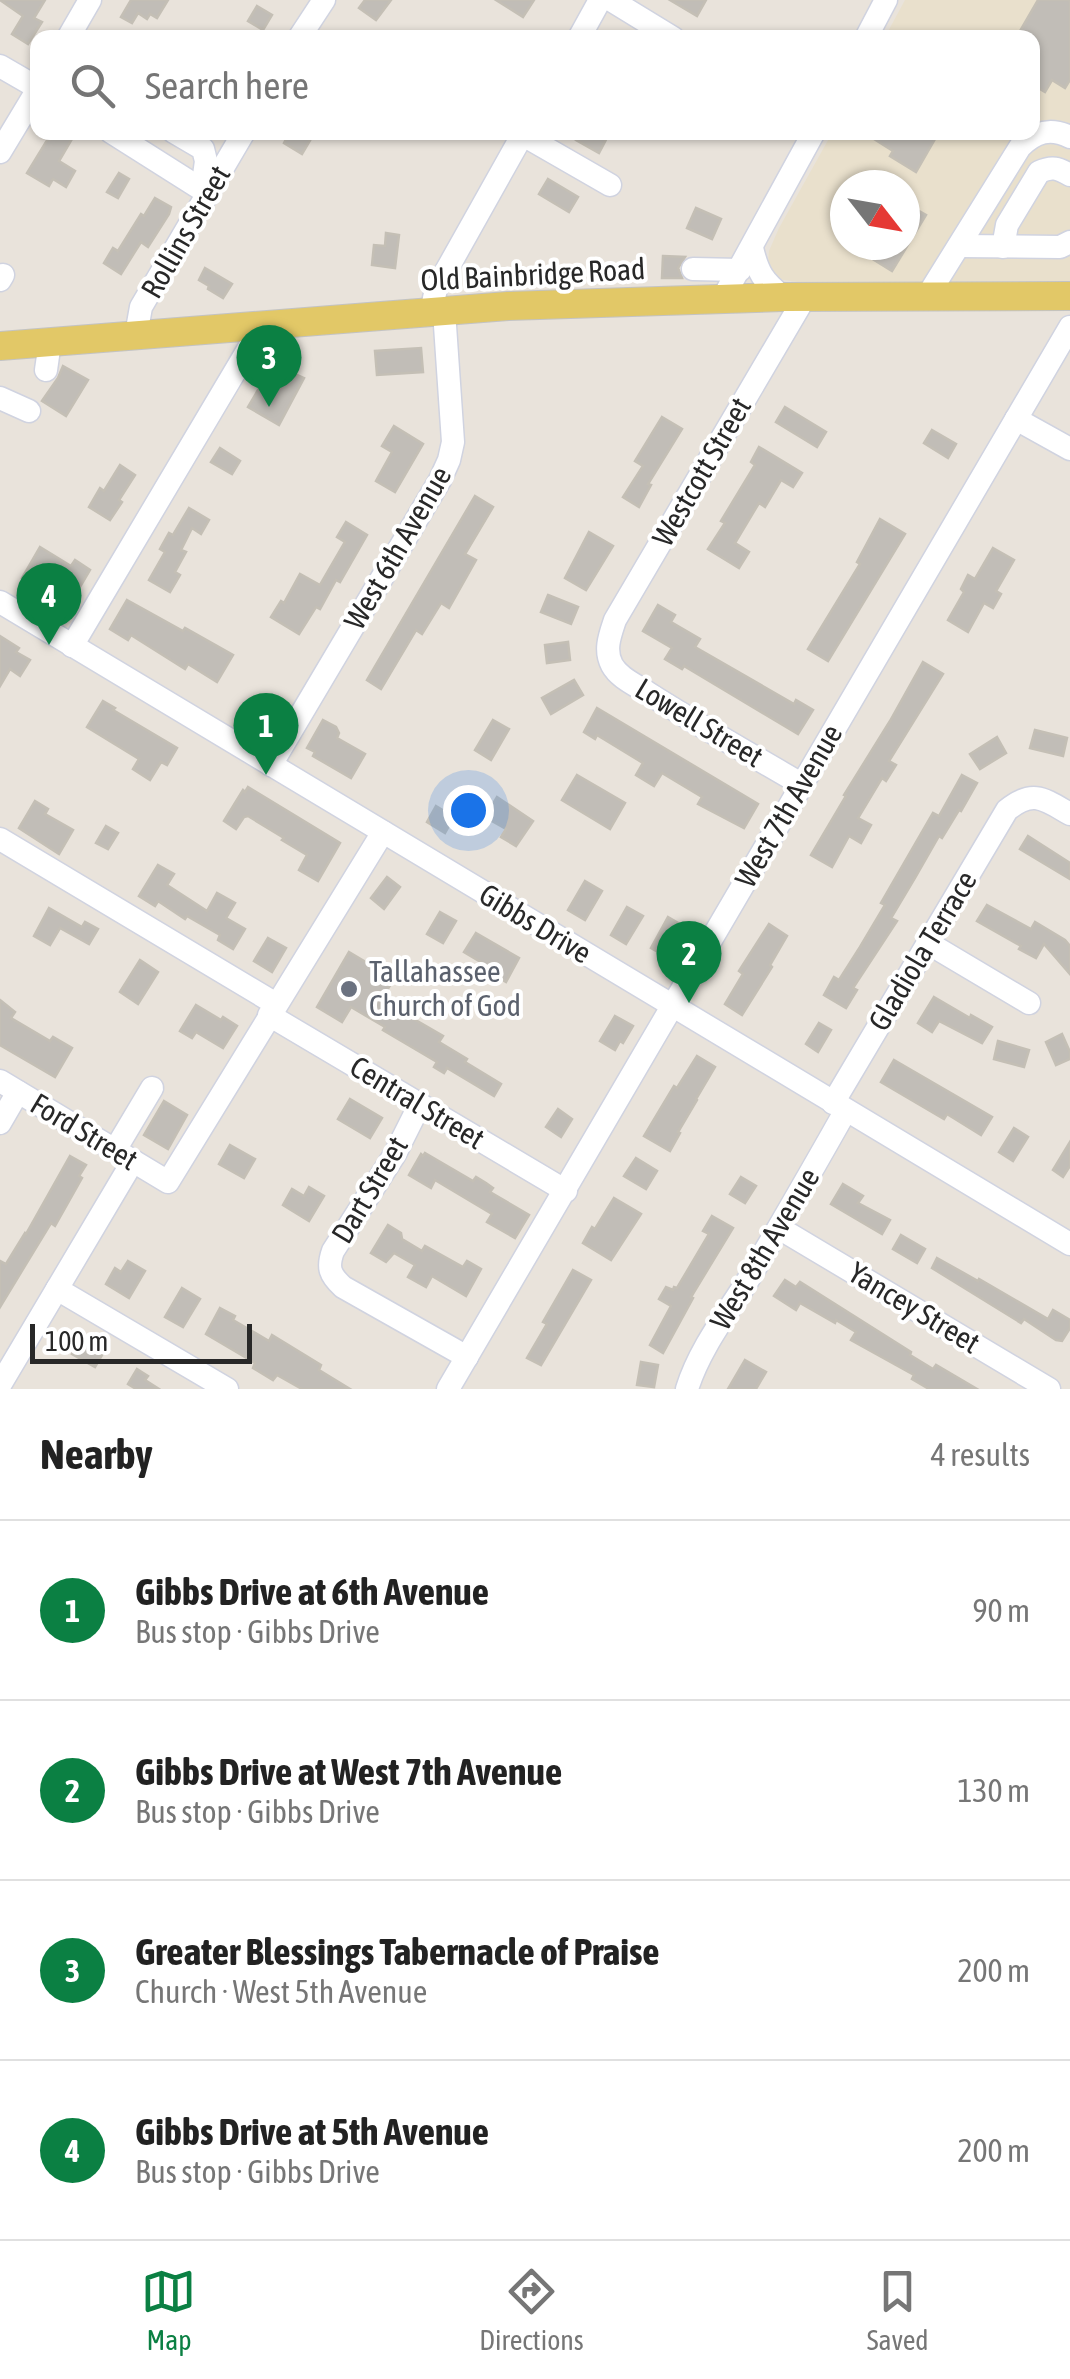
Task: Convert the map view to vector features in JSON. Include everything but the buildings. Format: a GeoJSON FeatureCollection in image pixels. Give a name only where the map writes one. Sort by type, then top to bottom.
{"type":"FeatureCollection","features":[{"type":"Feature","properties":{"kind":"main road","name":"Old Bainbridge Road"},"geometry":{"type":"LineString","coordinates":[[0,346],[48,356],[136,335],[508,306],[723,298],[1070,296]]}},
{"type":"Feature","properties":{"kind":"street"},"geometry":{"type":"LineString","coordinates":[[73,30],[90,0]]}},
{"type":"Feature","properties":{"kind":"street"},"geometry":{"type":"LineString","coordinates":[[305,30],[324,0]]}},
{"type":"Feature","properties":{"kind":"street"},"geometry":{"type":"LineString","coordinates":[[870,30],[886,0]]}},
{"type":"Feature","properties":{"kind":"street"},"geometry":{"type":"LineString","coordinates":[[586,30],[613,1],[660,30]]}},
{"type":"Feature","properties":{"kind":"street"},"geometry":{"type":"LineString","coordinates":[[0,66],[30,83]]}},
{"type":"Feature","properties":{"kind":"street"},"geometry":{"type":"LineString","coordinates":[[0,152],[30,101]]}},
{"type":"Feature","properties":{"kind":"street"},"geometry":{"type":"LineString","coordinates":[[1040,134],[1056,131],[1070,136]]}},
{"type":"Feature","properties":{"kind":"street"},"geometry":{"type":"LineString","coordinates":[[124,140],[205,192]]}},
{"type":"Feature","properties":{"kind":"street"},"geometry":{"type":"LineString","coordinates":[[188,140],[203,149],[205,192]]}},
{"type":"Feature","properties":{"kind":"street","name":"Rollins Street"},"geometry":{"type":"LineString","coordinates":[[136,335],[141,307],[239,140]]}},
{"type":"Feature","properties":{"kind":"street","name":"West 6th Avenue"},"geometry":{"type":"LineString","coordinates":[[270,765],[449,460],[453,442],[436,289],[521,140]]}},
{"type":"Feature","properties":{"kind":"street"},"geometry":{"type":"LineString","coordinates":[[534,140],[610,185]]}},
{"type":"Feature","properties":{"kind":"street"},"geometry":{"type":"LineString","coordinates":[[723,298],[810,140]]}},
{"type":"Feature","properties":{"kind":"street"},"geometry":{"type":"LineString","coordinates":[[928,295],[1020,147],[1029,140]]}},
{"type":"Feature","properties":{"kind":"street"},"geometry":{"type":"LineString","coordinates":[[1004,247],[1008,225],[1039,172],[1056,167],[1070,175]]}},
{"type":"Feature","properties":{"kind":"street"},"geometry":{"type":"LineString","coordinates":[[958,246],[1060,247],[1070,242]]}},
{"type":"Feature","properties":{"kind":"street"},"geometry":{"type":"LineString","coordinates":[[752,248],[765,282],[794,297]]}},
{"type":"Feature","properties":{"kind":"street"},"geometry":{"type":"LineString","coordinates":[[693,269],[740,270]]}},
{"type":"Feature","properties":{"kind":"street","name":"Westcott Street"},"geometry":{"type":"LineString","coordinates":[[608,652],[615,620],[794,297]]}},
{"type":"Feature","properties":{"kind":"street"},"geometry":{"type":"LineString","coordinates":[[72,646],[262,326]]}},
{"type":"Feature","properties":{"kind":"street","name":"West 7th Avenue"},"geometry":{"type":"LineString","coordinates":[[448,1389],[1070,327]]}},
{"type":"Feature","properties":{"kind":"street"},"geometry":{"type":"LineString","coordinates":[[0,398],[29,411]]}},
{"type":"Feature","properties":{"kind":"street"},"geometry":{"type":"LineString","coordinates":[[1016,418],[1070,449]]}},
{"type":"Feature","properties":{"kind":"street","name":"Gibbs Drive"},"geometry":{"type":"LineString","coordinates":[[0,602],[840,1106],[1067,1234]]}},
{"type":"Feature","properties":{"kind":"street","name":"Lowell Street"},"geometry":{"type":"LineString","coordinates":[[608,652],[619,674],[801,784]]}},
{"type":"Feature","properties":{"kind":"street","name":"Gladiola Terrace"},"geometry":{"type":"LineString","coordinates":[[840,1106],[928,942],[1007,810],[1029,797],[1039,797],[1070,814]]}},
{"type":"Feature","properties":{"kind":"street"},"geometry":{"type":"LineString","coordinates":[[273,1010],[383,832]]}},
{"type":"Feature","properties":{"kind":"street","name":"Central Street"},"geometry":{"type":"LineString","coordinates":[[0,838],[420,1104],[566,1190]]}},
{"type":"Feature","properties":{"kind":"street"},"geometry":{"type":"LineString","coordinates":[[928,942],[1028,1002]]}},
{"type":"Feature","properties":{"kind":"street","name":"Ford Street"},"geometry":{"type":"LineString","coordinates":[[9,1087],[168,1182],[273,1010]]}},
{"type":"Feature","properties":{"kind":"street"},"geometry":{"type":"LineString","coordinates":[[0,1123],[9,1087]]}},
{"type":"Feature","properties":{"kind":"street"},"geometry":{"type":"LineString","coordinates":[[0,1385],[57,1289],[124,1156],[152,1088]]}},
{"type":"Feature","properties":{"kind":"street","name":"Dart Street"},"geometry":{"type":"LineString","coordinates":[[420,1104],[395,1154],[329,1262],[332,1277],[342,1287],[467,1358]]}},
{"type":"Feature","properties":{"kind":"street","name":"West 8th Avenue"},"geometry":{"type":"LineString","coordinates":[[687,1389],[705,1349],[779,1228],[840,1106]]}},
{"type":"Feature","properties":{"kind":"street","name":"Yancey Street"},"geometry":{"type":"LineString","coordinates":[[779,1228],[1049,1389]]}},
{"type":"Feature","properties":{"kind":"street"},"geometry":{"type":"LineString","coordinates":[[57,1289],[227,1389]]}},
{"type":"Feature","properties":{"kind":"shaded area"},"geometry":{"type":"Polygon","coordinates":[[[905,0],[1070,0],[1070,283],[798,282],[778,279],[768,263],[769,251],[828,140],[1040,140],[1040,30],[889,30],[905,0]]]}},
{"type":"Feature","properties":{"kind":"place","name":"Greater Blessings Tabernacle of Praise"},"geometry":{"type":"Point","coordinates":[269,407]}},
{"type":"Feature","properties":{"kind":"place","name":"Gibbs Drive at 5th Avenue"},"geometry":{"type":"Point","coordinates":[49,645]}},
{"type":"Feature","properties":{"kind":"place","name":"Gibbs Drive at 6th Avenue"},"geometry":{"type":"Point","coordinates":[266,775]}},
{"type":"Feature","properties":{"kind":"place","name":"Tallahassee Church of God"},"geometry":{"type":"Point","coordinates":[349,989]}},
{"type":"Feature","properties":{"kind":"place","name":"Gibbs Drive at West 7th Avenue"},"geometry":{"type":"Point","coordinates":[689,1003]}}]}
